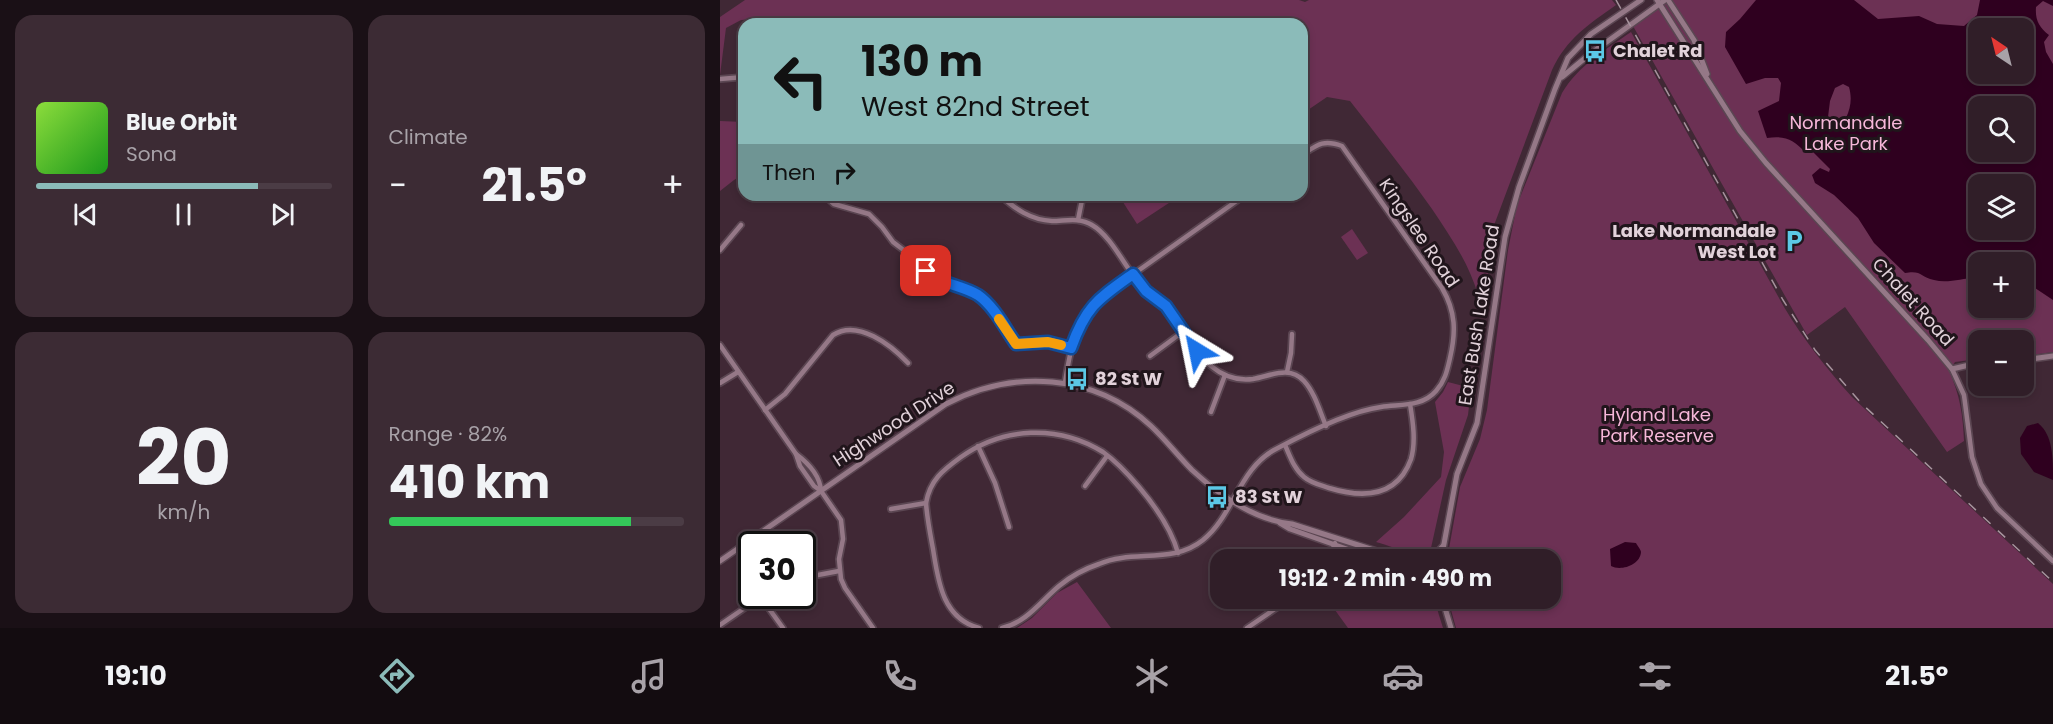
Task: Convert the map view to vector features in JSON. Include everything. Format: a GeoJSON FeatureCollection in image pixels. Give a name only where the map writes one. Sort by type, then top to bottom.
{"type":"FeatureCollection","features":[{"type":"Feature","properties":{"kind":"street"},"geometry":{"type":"LineString","coordinates":[[1630,7],[1635,0]]}},
{"type":"Feature","properties":{"kind":"street","name":"East Bush Lake Road"},"geometry":{"type":"LineString","coordinates":[[1443,549],[1457,474],[1477,423],[1504,237],[1532,152],[1568,58],[1581,43],[1602,26],[1641,0]]}},
{"type":"Feature","properties":{"kind":"street"},"geometry":{"type":"LineString","coordinates":[[1560,78],[1663,1]]}},
{"type":"Feature","properties":{"kind":"street","name":"Chalet Road"},"geometry":{"type":"LineString","coordinates":[[1663,1],[1733,122],[1747,141],[1952,369],[1964,395],[1971,458],[1981,484],[1997,508],[2053,561]]}},
{"type":"Feature","properties":{"kind":"street","name":"Chalet Road"},"geometry":{"type":"LineString","coordinates":[[1663,1],[1694,40],[1710,82]]}},
{"type":"Feature","properties":{"kind":"street"},"geometry":{"type":"LineString","coordinates":[[720,79],[738,78]]}},
{"type":"Feature","properties":{"kind":"street","name":"Kingslee Road"},"geometry":{"type":"LineString","coordinates":[[1308,151],[1318,144],[1330,141],[1342,146],[1449,299],[1455,322],[1455,335],[1446,375],[1438,389],[1427,400],[1410,404]]}},
{"type":"Feature","properties":{"kind":"street"},"geometry":{"type":"LineString","coordinates":[[831,201],[868,214],[893,242],[918,261],[930,276],[979,296],[990,306],[1016,344],[1048,342],[1071,348]]}},
{"type":"Feature","properties":{"kind":"street"},"geometry":{"type":"LineString","coordinates":[[1007,201],[1028,216],[1052,221],[1078,220],[1092,225],[1146,291],[1166,306],[1204,360],[1225,375],[1243,379],[1287,372],[1299,376],[1310,389],[1326,426]]}},
{"type":"Feature","properties":{"kind":"street"},"geometry":{"type":"LineString","coordinates":[[1078,220],[1082,201]]}},
{"type":"Feature","properties":{"kind":"street"},"geometry":{"type":"LineString","coordinates":[[1065,383],[1071,348],[1080,324],[1089,309],[1104,295],[1236,201]]}},
{"type":"Feature","properties":{"kind":"street"},"geometry":{"type":"LineString","coordinates":[[720,250],[741,225]]}},
{"type":"Feature","properties":{"kind":"street"},"geometry":{"type":"LineString","coordinates":[[829,328],[833,334]]}},
{"type":"Feature","properties":{"kind":"street"},"geometry":{"type":"LineString","coordinates":[[765,410],[785,394],[833,334],[845,329],[867,334],[888,345],[908,363]]}},
{"type":"Feature","properties":{"kind":"street"},"geometry":{"type":"LineString","coordinates":[[1150,356],[1184,332]]}},
{"type":"Feature","properties":{"kind":"street"},"geometry":{"type":"LineString","coordinates":[[1287,372],[1292,334]]}},
{"type":"Feature","properties":{"kind":"street"},"geometry":{"type":"LineString","coordinates":[[720,345],[796,454],[806,461],[820,481],[821,491],[841,520],[843,539],[839,571],[845,588],[873,628]]}},
{"type":"Feature","properties":{"kind":"street"},"geometry":{"type":"LineString","coordinates":[[2034,359],[2053,356]]}},
{"type":"Feature","properties":{"kind":"street"},"geometry":{"type":"LineString","coordinates":[[1952,369],[1968,365]]}},
{"type":"Feature","properties":{"kind":"street"},"geometry":{"type":"LineString","coordinates":[[720,383],[738,372]]}},
{"type":"Feature","properties":{"kind":"street"},"geometry":{"type":"LineString","coordinates":[[1211,412],[1225,375]]}},
{"type":"Feature","properties":{"kind":"street","name":"Highwood Drive"},"geometry":{"type":"LineString","coordinates":[[720,561],[931,414],[968,394],[1001,384],[1041,380],[1065,383],[1100,393],[1135,413],[1193,471],[1232,501],[1263,517],[1370,549]]}},
{"type":"Feature","properties":{"kind":"street"},"geometry":{"type":"LineString","coordinates":[[1002,628],[1022,620],[1059,586],[1083,570],[1114,559],[1166,556],[1191,548],[1212,532],[1258,462],[1266,454],[1285,445],[1326,426],[1380,407],[1410,404],[1414,440],[1410,462],[1397,480],[1378,492],[1356,495],[1311,482],[1298,470],[1285,445]]}},
{"type":"Feature","properties":{"kind":"street"},"geometry":{"type":"LineString","coordinates":[[979,628],[970,627],[952,611],[941,594],[926,502],[928,492],[937,476],[978,446],[1009,435],[1041,432],[1073,438],[1088,444],[1107,456],[1127,474],[1153,503],[1168,528],[1178,554]]}},
{"type":"Feature","properties":{"kind":"street"},"geometry":{"type":"LineString","coordinates":[[978,446],[995,483],[1009,526]]}},
{"type":"Feature","properties":{"kind":"street"},"geometry":{"type":"LineString","coordinates":[[1085,486],[1107,456]]}},
{"type":"Feature","properties":{"kind":"street"},"geometry":{"type":"LineString","coordinates":[[891,509],[926,502]]}},
{"type":"Feature","properties":{"kind":"street","name":"Highwood Drive"},"geometry":{"type":"LineString","coordinates":[[1278,522],[1290,529],[1346,549]]}},
{"type":"Feature","properties":{"kind":"street"},"geometry":{"type":"LineString","coordinates":[[1333,549],[1336,538]]}},
{"type":"Feature","properties":{"kind":"street"},"geometry":{"type":"LineString","coordinates":[[1440,549],[1444,544]]}},
{"type":"Feature","properties":{"kind":"street"},"geometry":{"type":"LineString","coordinates":[[816,575],[839,571]]}},
{"type":"Feature","properties":{"kind":"street"},"geometry":{"type":"LineString","coordinates":[[720,625],[743,609]]}},
{"type":"Feature","properties":{"kind":"street"},"geometry":{"type":"LineString","coordinates":[[770,609],[783,628]]}},
{"type":"Feature","properties":{"kind":"street"},"geometry":{"type":"LineString","coordinates":[[1248,628],[1275,609]]}},
{"type":"Feature","properties":{"kind":"street"},"geometry":{"type":"LineString","coordinates":[[1445,609],[1451,628]]}},
{"type":"Feature","properties":{"kind":"green space"},"geometry":{"type":"Polygon","coordinates":[[[745,0],[1299,0],[1305,2],[1309,0],[1612,0],[1616,5],[1571,41],[1552,70],[1493,228],[1485,299],[1478,295],[1464,261],[1432,209],[1350,101],[1327,97],[1308,110],[1308,18],[738,18],[738,22],[726,28],[720,75],[720,17],[745,0]]]}},
{"type":"Feature","properties":{"kind":"green space","name":"Normandale Lake Park"},"geometry":{"type":"Polygon","coordinates":[[[1671,0],[2053,0],[2053,352],[2034,355],[2034,330],[1968,330],[1968,360],[1955,362],[1949,371],[1960,405],[1964,441],[1947,452],[1845,307],[1807,335],[1633,26],[1671,0]]]}},
{"type":"Feature","properties":{"kind":"green space","name":"Hyland Lake Park Reserve"},"geometry":{"type":"Polygon","coordinates":[[[1631,32],[1784,307],[1807,342],[1852,397],[2053,584],[2053,628],[1456,628],[1451,609],[1561,609],[1561,549],[1449,549],[1460,487],[1480,439],[1487,410],[1508,250],[1517,205],[1562,93],[1576,74],[1631,32]]]}},
{"type":"Feature","properties":{"kind":"green space"},"geometry":{"type":"Polygon","coordinates":[[[720,121],[738,122],[738,178],[720,191],[720,121]]]}},
{"type":"Feature","properties":{"kind":"green space"},"geometry":{"type":"Polygon","coordinates":[[[1122,201],[1172,201],[1137,224],[1122,201]]]}},
{"type":"Feature","properties":{"kind":"green space"},"geometry":{"type":"Polygon","coordinates":[[[1352,229],[1368,253],[1357,260],[1341,237],[1352,229]]]}},
{"type":"Feature","properties":{"kind":"green space"},"geometry":{"type":"Polygon","coordinates":[[[1448,382],[1471,388],[1468,415],[1446,480],[1431,548],[1400,549],[1376,542],[1404,517],[1441,477],[1444,452],[1435,402],[1448,382]]]}},
{"type":"Feature","properties":{"kind":"green space"},"geometry":{"type":"Polygon","coordinates":[[[1077,582],[1111,628],[1017,628],[1032,618],[1057,593],[1077,582]]]}},
{"type":"Feature","properties":{"kind":"green space"},"geometry":{"type":"Polygon","coordinates":[[[1334,609],[1437,609],[1443,628],[1348,628],[1334,609]]]}},
{"type":"Feature","properties":{"kind":"shaded area"},"geometry":{"type":"Polygon","coordinates":[[[1756,0],[1854,0],[1878,19],[1919,16],[1937,24],[1964,26],[1968,23],[1968,84],[2034,84],[2034,18],[1973,18],[1977,15],[1980,0],[2053,0],[2053,6],[2043,1],[2036,7],[2036,16],[2038,23],[2049,35],[2044,42],[2046,52],[2053,64],[2053,300],[2034,287],[2034,252],[1968,252],[1968,278],[1951,281],[1929,279],[1915,272],[1905,273],[1874,243],[1858,218],[1834,195],[1815,183],[1812,175],[1820,168],[1829,172],[1830,169],[1813,152],[1806,153],[1784,138],[1767,138],[1758,111],[1779,101],[1781,83],[1778,78],[1765,78],[1746,84],[1725,47],[1726,32],[1756,0]],[[1843,84],[1835,88],[1830,101],[1828,117],[1835,121],[1846,118],[1850,106],[1849,87],[1843,84]]]}},
{"type":"Feature","properties":{"kind":"shaded area"},"geometry":{"type":"Polygon","coordinates":[[[2038,423],[2047,434],[2049,441],[2053,480],[2034,472],[2021,454],[2020,438],[2027,426],[2038,423]]]}},
{"type":"Feature","properties":{"kind":"shaded area"},"geometry":{"type":"Polygon","coordinates":[[[1625,542],[1636,543],[1641,551],[1640,557],[1629,566],[1619,568],[1611,566],[1610,549],[1625,542]]]}},
{"type":"Feature","properties":{"kind":"railway"},"geometry":{"type":"LineString","coordinates":[[1616,0],[1783,300],[1815,350],[1861,403],[2053,582]]}},
{"type":"Feature","properties":{"kind":"slow traffic"},"geometry":{"type":"LineString","coordinates":[[999,319],[1016,344],[1048,342],[1061,345]]}},
{"type":"Feature","properties":{"kind":"place","name":"Chalet Rd"},"geometry":{"type":"Point","coordinates":[1595,51]}},
{"type":"Feature","properties":{"kind":"place","name":"Lake Normandale West Lot"},"geometry":{"type":"Point","coordinates":[1794,241]}},
{"type":"Feature","properties":{"kind":"place","name":"82 St W"},"geometry":{"type":"Point","coordinates":[1077,379]}},
{"type":"Feature","properties":{"kind":"place","name":"83 St W"},"geometry":{"type":"Point","coordinates":[1217,497]}},
{"type":"Feature","properties":{"kind":"route"},"geometry":{"type":"LineString","coordinates":[[926,271],[930,276],[979,296],[990,306],[1016,344],[1048,342],[1071,348],[1080,324],[1089,309],[1133,274],[1146,291],[1166,306],[1197,351]]}}]}
